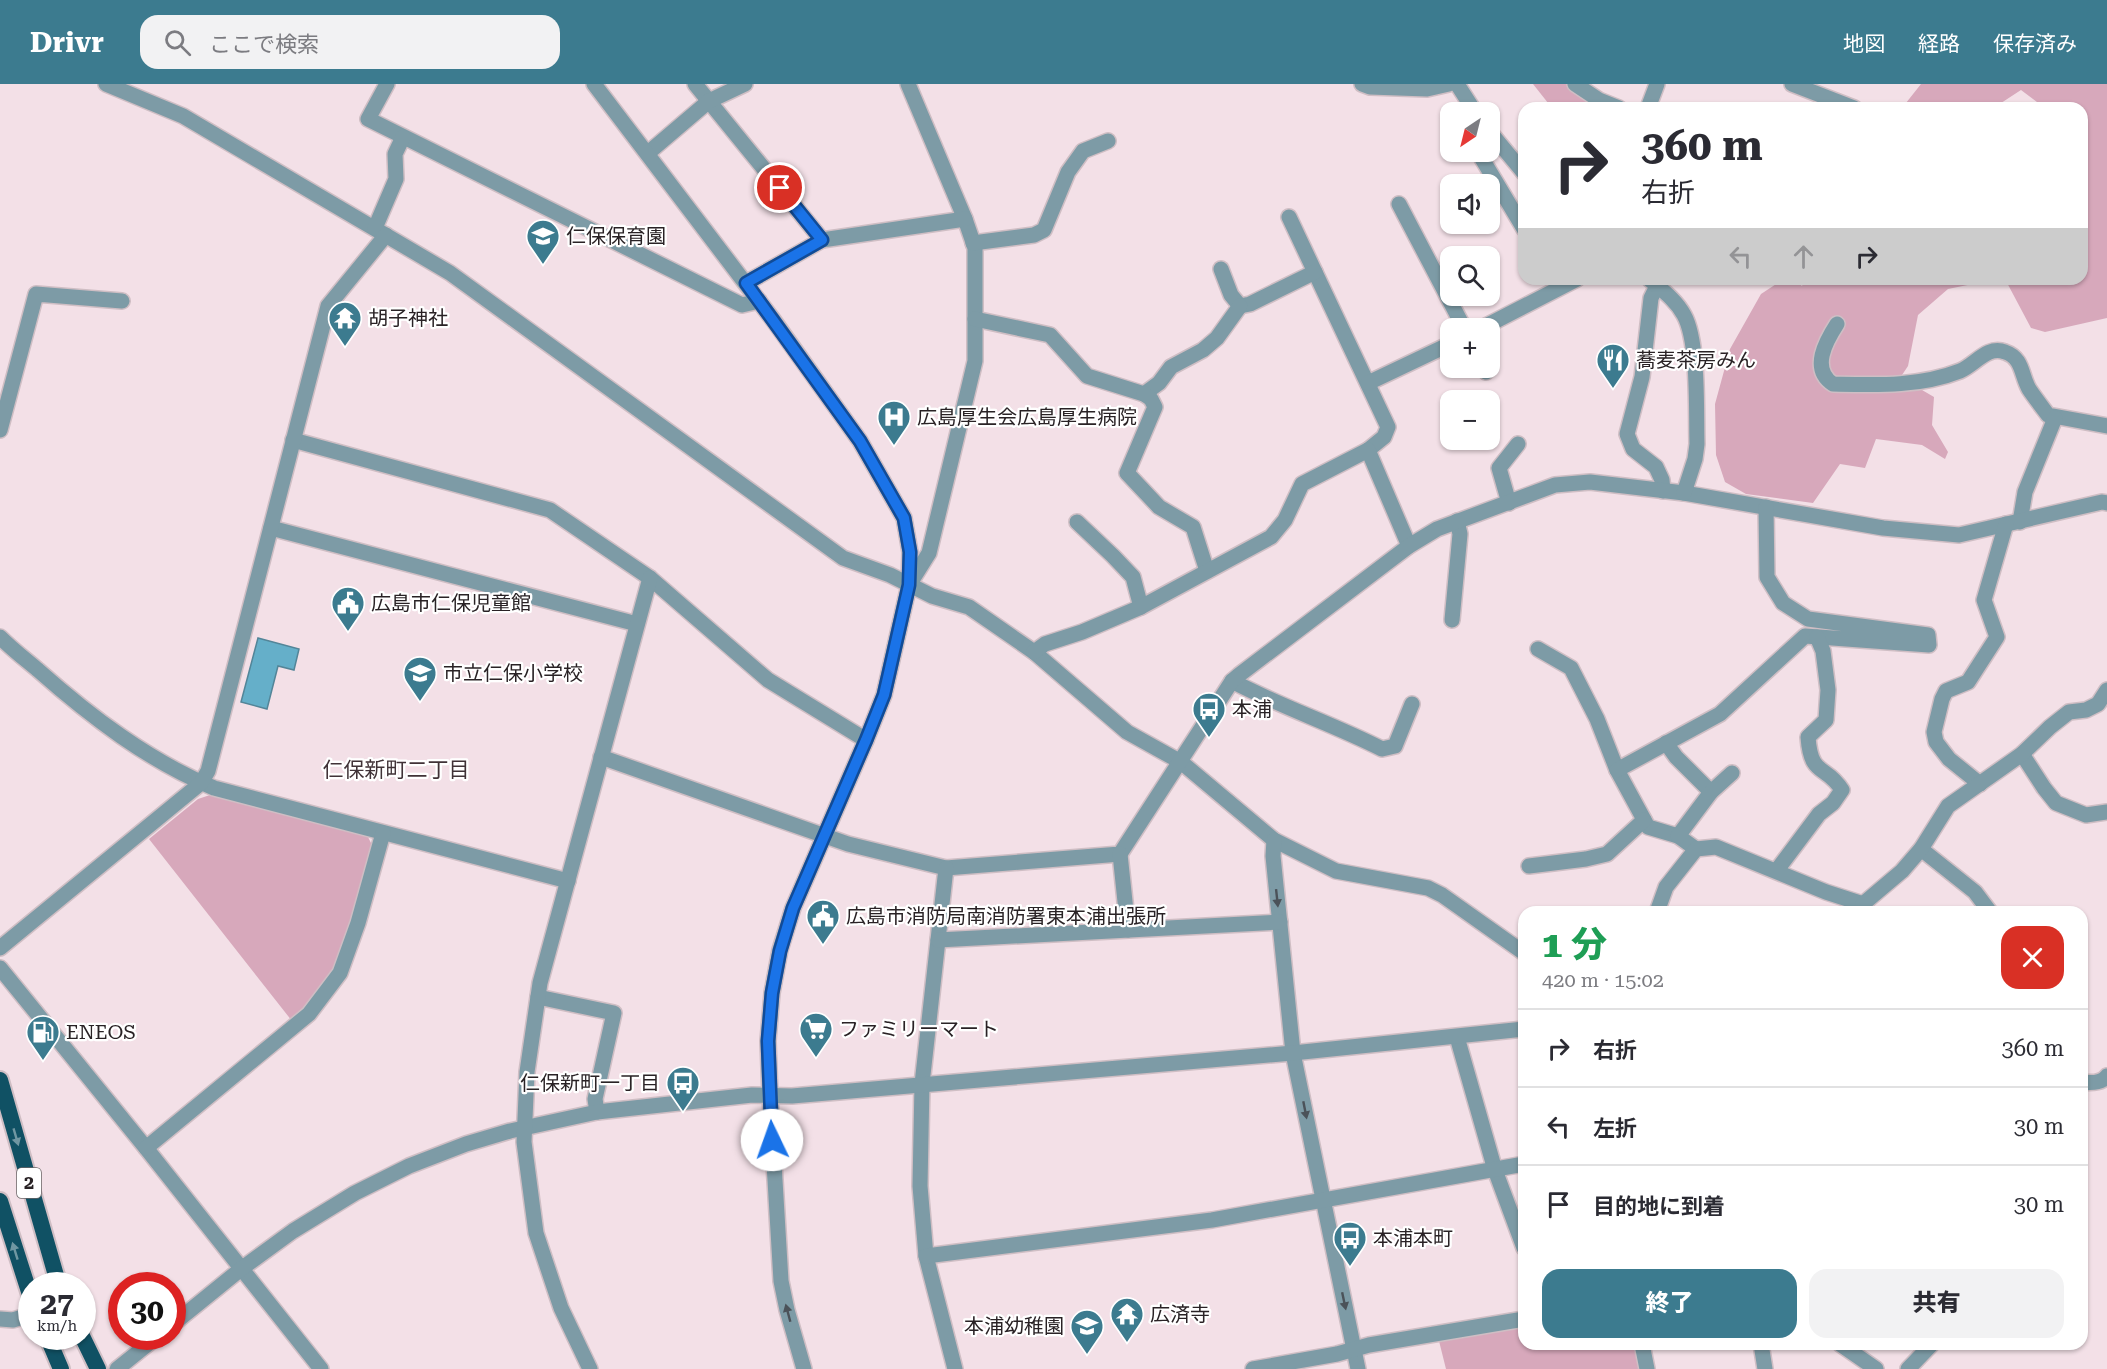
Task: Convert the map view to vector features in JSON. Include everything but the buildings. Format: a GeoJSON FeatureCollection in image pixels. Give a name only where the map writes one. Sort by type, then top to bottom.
{"type":"FeatureCollection","features":[{"type":"Feature","properties":{"kind":"highway","name":"2"},"geometry":{"type":"LineString","coordinates":[[0,1080],[55,1272]]}},
{"type":"Feature","properties":{"kind":"highway","name":"2"},"geometry":{"type":"LineString","coordinates":[[0,1201],[23,1272]]}},
{"type":"Feature","properties":{"kind":"highway"},"geometry":{"type":"LineString","coordinates":[[53,1350],[60,1369]]}},
{"type":"Feature","properties":{"kind":"highway"},"geometry":{"type":"LineString","coordinates":[[89,1350],[98,1369]]}},
{"type":"Feature","properties":{"kind":"street"},"geometry":{"type":"LineString","coordinates":[[106,84],[183,116],[450,273],[843,558],[932,596],[969,607],[1034,652],[1127,732],[1181,762],[1274,840],[1336,871],[1428,888],[1442,895],[1518,949]]}},
{"type":"Feature","properties":{"kind":"street"},"geometry":{"type":"LineString","coordinates":[[387,84],[368,120],[742,305],[759,301]]}},
{"type":"Feature","properties":{"kind":"street"},"geometry":{"type":"LineString","coordinates":[[594,84],[746,283],[860,441],[904,518],[910,552],[909,585],[884,695],[793,908],[780,951],[772,993],[768,1041],[781,1281],[804,1369]]}},
{"type":"Feature","properties":{"kind":"street"},"geometry":{"type":"LineString","coordinates":[[695,84],[822,240]]}},
{"type":"Feature","properties":{"kind":"street"},"geometry":{"type":"LineString","coordinates":[[648,153],[709,101],[745,84]]}},
{"type":"Feature","properties":{"kind":"street"},"geometry":{"type":"LineString","coordinates":[[908,84],[975,248],[975,361],[929,553],[909,585]]}},
{"type":"Feature","properties":{"kind":"street"},"geometry":{"type":"LineString","coordinates":[[1362,84],[1370,87],[1427,89],[1449,84]]}},
{"type":"Feature","properties":{"kind":"street"},"geometry":{"type":"LineString","coordinates":[[1457,84],[1469,102]]}},
{"type":"Feature","properties":{"kind":"street"},"geometry":{"type":"LineString","coordinates":[[1575,84],[1604,102]]}},
{"type":"Feature","properties":{"kind":"street"},"geometry":{"type":"LineString","coordinates":[[1650,102],[1658,84]]}},
{"type":"Feature","properties":{"kind":"street"},"geometry":{"type":"LineString","coordinates":[[1792,84],[1838,102]]}},
{"type":"Feature","properties":{"kind":"street"},"geometry":{"type":"LineString","coordinates":[[0,948],[201,783],[208,771],[328,306],[380,232],[396,179],[395,154],[403,137]]}},
{"type":"Feature","properties":{"kind":"street"},"geometry":{"type":"LineString","coordinates":[[973,243],[1034,235],[1044,230],[1068,172],[1083,151],[1108,141]]}},
{"type":"Feature","properties":{"kind":"street"},"geometry":{"type":"LineString","coordinates":[[1500,144],[1518,166]]}},
{"type":"Feature","properties":{"kind":"street"},"geometry":{"type":"LineString","coordinates":[[1484,162],[1518,219]]}},
{"type":"Feature","properties":{"kind":"street"},"geometry":{"type":"LineString","coordinates":[[1399,204],[1459,318]]}},
{"type":"Feature","properties":{"kind":"street"},"geometry":{"type":"LineString","coordinates":[[1034,652],[1045,644],[1082,632],[1141,607],[1271,537],[1285,520],[1302,484],[1368,450],[1384,437],[1388,427],[1288,217]]}},
{"type":"Feature","properties":{"kind":"street"},"geometry":{"type":"LineString","coordinates":[[746,283],[822,240],[965,219]]}},
{"type":"Feature","properties":{"kind":"street"},"geometry":{"type":"LineString","coordinates":[[1221,269],[1231,295],[1240,306]]}},
{"type":"Feature","properties":{"kind":"street"},"geometry":{"type":"LineString","coordinates":[[1144,394],[1159,383],[1171,367],[1203,350],[1217,338],[1240,306],[1250,304],[1315,272]]}},
{"type":"Feature","properties":{"kind":"street"},"geometry":{"type":"LineString","coordinates":[[1498,318],[1552,285]]}},
{"type":"Feature","properties":{"kind":"street"},"geometry":{"type":"LineString","coordinates":[[1653,285],[1642,377],[1627,434],[1633,449],[1656,468],[1662,480],[1663,491]]}},
{"type":"Feature","properties":{"kind":"street"},"geometry":{"type":"LineString","coordinates":[[1656,285],[1677,304],[1685,317],[1692,338],[1697,444],[1695,459],[1684,493]]}},
{"type":"Feature","properties":{"kind":"street"},"geometry":{"type":"LineString","coordinates":[[0,430],[36,294],[122,302]]}},
{"type":"Feature","properties":{"kind":"street"},"geometry":{"type":"LineString","coordinates":[[975,319],[1050,335],[1087,376],[1144,394],[1151,399],[1155,407],[1127,473],[1159,507],[1193,527],[1207,571]]}},
{"type":"Feature","properties":{"kind":"street"},"geometry":{"type":"LineString","coordinates":[[1837,324],[1821,356],[1822,370],[1826,380],[1833,384],[1880,386],[1922,382],[1962,370],[1984,355],[1996,351],[2005,352],[2020,363],[2028,387],[2048,415],[2107,426]]}},
{"type":"Feature","properties":{"kind":"street"},"geometry":{"type":"LineString","coordinates":[[1368,383],[1440,349]]}},
{"type":"Feature","properties":{"kind":"street"},"geometry":{"type":"LineString","coordinates":[[1980,784],[1948,759],[1936,742],[1934,732],[1939,708],[1946,691],[1968,682],[1997,637],[1984,600],[2055,418]]}},
{"type":"Feature","properties":{"kind":"street"},"geometry":{"type":"LineString","coordinates":[[293,440],[550,510],[650,578],[768,680],[866,740]]}},
{"type":"Feature","properties":{"kind":"street"},"geometry":{"type":"LineString","coordinates":[[1509,503],[1499,468],[1518,444]]}},
{"type":"Feature","properties":{"kind":"street"},"geometry":{"type":"LineString","coordinates":[[1368,450],[1408,546]]}},
{"type":"Feature","properties":{"kind":"street"},"geometry":{"type":"LineString","coordinates":[[1128,930],[1120,854],[1232,681],[1408,546],[1437,529],[1555,485],[1590,482],[1684,493],[1883,528],[1959,535],[2102,502],[2107,503]]}},
{"type":"Feature","properties":{"kind":"street"},"geometry":{"type":"LineString","coordinates":[[1617,770],[1720,714],[1805,636],[1929,645],[1928,634],[1808,619],[1783,603],[1767,577],[1766,507]]}},
{"type":"Feature","properties":{"kind":"street"},"geometry":{"type":"LineString","coordinates":[[1452,620],[1460,534],[1457,521]]}},
{"type":"Feature","properties":{"kind":"street"},"geometry":{"type":"LineString","coordinates":[[1077,522],[1133,577],[1141,607]]}},
{"type":"Feature","properties":{"kind":"street"},"geometry":{"type":"LineString","coordinates":[[270,528],[637,624]]}},
{"type":"Feature","properties":{"kind":"street"},"geometry":{"type":"LineString","coordinates":[[590,1369],[561,1308],[536,1233],[524,1142],[527,1071],[538,997],[650,578]]}},
{"type":"Feature","properties":{"kind":"street"},"geometry":{"type":"LineString","coordinates":[[0,637],[68,696],[136,747],[201,783],[568,881]]}},
{"type":"Feature","properties":{"kind":"street"},"geometry":{"type":"LineString","coordinates":[[1777,870],[1819,814],[1833,803],[1842,790],[1838,782],[1817,767],[1809,756],[1808,737],[1826,720],[1828,690],[1823,651],[1817,637]]}},
{"type":"Feature","properties":{"kind":"street"},"geometry":{"type":"LineString","coordinates":[[1538,649],[1570,668],[1597,719],[1617,770],[1648,827],[1678,836],[1696,849],[1716,847],[1777,870],[1858,906]]}},
{"type":"Feature","properties":{"kind":"street"},"geometry":{"type":"LineString","coordinates":[[1232,681],[1256,694],[1355,735],[1382,749],[1395,746],[1412,704]]}},
{"type":"Feature","properties":{"kind":"street"},"geometry":{"type":"LineString","coordinates":[[1864,906],[1902,871],[1921,849],[1948,806],[2022,754],[2069,712],[2086,710],[2098,704],[2107,690]]}},
{"type":"Feature","properties":{"kind":"street"},"geometry":{"type":"LineString","coordinates":[[1666,743],[1676,757],[1711,792]]}},
{"type":"Feature","properties":{"kind":"street"},"geometry":{"type":"LineString","coordinates":[[2022,754],[2056,803],[2086,815],[2107,812]]}},
{"type":"Feature","properties":{"kind":"street"},"geometry":{"type":"LineString","coordinates":[[601,757],[848,844],[946,868],[1120,854]]}},
{"type":"Feature","properties":{"kind":"street"},"geometry":{"type":"LineString","coordinates":[[1678,836],[1711,792],[1732,772]]}},
{"type":"Feature","properties":{"kind":"street"},"geometry":{"type":"LineString","coordinates":[[1529,866],[1607,854],[1644,820]]}},
{"type":"Feature","properties":{"kind":"street"},"geometry":{"type":"LineString","coordinates":[[146,1148],[309,1014],[340,973],[358,923],[383,833]]}},
{"type":"Feature","properties":{"kind":"street"},"geometry":{"type":"LineString","coordinates":[[1274,840],[1273,856],[1293,1053],[1358,1369]]}},
{"type":"Feature","properties":{"kind":"street"},"geometry":{"type":"LineString","coordinates":[[1659,906],[1666,888],[1696,849]]}},
{"type":"Feature","properties":{"kind":"street"},"geometry":{"type":"LineString","coordinates":[[1921,849],[1975,892],[1986,906]]}},
{"type":"Feature","properties":{"kind":"street"},"geometry":{"type":"LineString","coordinates":[[946,868],[922,1084],[920,1186],[926,1256],[955,1369]]}},
{"type":"Feature","properties":{"kind":"street"},"geometry":{"type":"LineString","coordinates":[[938,940],[1280,922]]}},
{"type":"Feature","properties":{"kind":"street"},"geometry":{"type":"LineString","coordinates":[[0,968],[321,1369]]}},
{"type":"Feature","properties":{"kind":"street"},"geometry":{"type":"LineString","coordinates":[[538,997],[614,1012],[595,1099],[597,1112]]}},
{"type":"Feature","properties":{"kind":"street"},"geometry":{"type":"LineString","coordinates":[[186,1313],[292,1231],[355,1193],[400,1171],[466,1144],[597,1112],[752,1095],[792,1096],[1293,1053],[1518,1030]]}},
{"type":"Feature","properties":{"kind":"street"},"geometry":{"type":"LineString","coordinates":[[1457,1037],[1495,1170],[1518,1232]]}},
{"type":"Feature","properties":{"kind":"street"},"geometry":{"type":"LineString","coordinates":[[2088,1083],[2105,1079],[2107,1076]]}},
{"type":"Feature","properties":{"kind":"street"},"geometry":{"type":"LineString","coordinates":[[926,1256],[1212,1220],[1518,1165]]}},
{"type":"Feature","properties":{"kind":"street"},"geometry":{"type":"LineString","coordinates":[[0,1318],[18,1318]]}},
{"type":"Feature","properties":{"kind":"street"},"geometry":{"type":"LineString","coordinates":[[1253,1369],[1337,1354],[1369,1345],[1518,1320]]}},
{"type":"Feature","properties":{"kind":"street"},"geometry":{"type":"LineString","coordinates":[[117,1369],[141,1350]]}},
{"type":"Feature","properties":{"kind":"street"},"geometry":{"type":"LineString","coordinates":[[1643,1350],[1647,1369]]}},
{"type":"Feature","properties":{"kind":"street"},"geometry":{"type":"LineString","coordinates":[[1762,1350],[1765,1369]]}},
{"type":"Feature","properties":{"kind":"street"},"geometry":{"type":"LineString","coordinates":[[1849,1350],[1876,1369]]}},
{"type":"Feature","properties":{"kind":"street"},"geometry":{"type":"LineString","coordinates":[[1908,1369],[1926,1350]]}},
{"type":"Feature","properties":{"kind":"shaded area"},"geometry":{"type":"Polygon","coordinates":[[[1533,84],[1568,84],[1596,102],[1547,102],[1533,84]]]}},
{"type":"Feature","properties":{"kind":"shaded area"},"geometry":{"type":"Polygon","coordinates":[[[1921,84],[2107,84],[2107,318],[2045,332],[2031,328],[2008,285],[2088,285],[2088,102],[2037,102],[2021,90],[2003,102],[1907,102],[1921,84]]]}},
{"type":"Feature","properties":{"kind":"shaded area"},"geometry":{"type":"Polygon","coordinates":[[[1775,285],[1968,285],[1948,289],[1918,315],[1908,366],[1902,375],[1894,376],[1889,388],[1922,390],[1934,397],[1932,425],[1948,452],[1945,459],[1922,445],[1876,439],[1865,468],[1840,464],[1813,503],[1746,494],[1725,482],[1716,455],[1715,404],[1730,349],[1761,294],[1775,285]]]}},
{"type":"Feature","properties":{"kind":"shaded area"},"geometry":{"type":"Polygon","coordinates":[[[216,793],[366,833],[373,847],[355,920],[342,955],[334,972],[320,992],[292,1021],[149,839],[198,799],[216,793]]]}},
{"type":"Feature","properties":{"kind":"shaded area"},"geometry":{"type":"Polygon","coordinates":[[[1518,1327],[1518,1350],[1637,1350],[1640,1369],[1446,1369],[1439,1341],[1518,1327]]]}},
{"type":"Feature","properties":{"kind":"water"},"geometry":{"type":"Polygon","coordinates":[[[258,638],[299,649],[294,670],[278,666],[267,709],[241,702],[258,638]]]}},
{"type":"Feature","properties":{"kind":"place","name":"仁保保育園"},"geometry":{"type":"Point","coordinates":[543,265]}},
{"type":"Feature","properties":{"kind":"place","name":"胡子神社"},"geometry":{"type":"Point","coordinates":[345,347]}},
{"type":"Feature","properties":{"kind":"place","name":"蕎麦茶房みん"},"geometry":{"type":"Point","coordinates":[1613,389]}},
{"type":"Feature","properties":{"kind":"place","name":"広島厚生会広島厚生病院"},"geometry":{"type":"Point","coordinates":[894,446]}},
{"type":"Feature","properties":{"kind":"place","name":"広島市仁保児童館"},"geometry":{"type":"Point","coordinates":[348,632]}},
{"type":"Feature","properties":{"kind":"place","name":"市立仁保小学校"},"geometry":{"type":"Point","coordinates":[420,702]}},
{"type":"Feature","properties":{"kind":"place","name":"本浦"},"geometry":{"type":"Point","coordinates":[1209,738]}},
{"type":"Feature","properties":{"kind":"place","name":"広島市消防局南消防署東本浦出張所"},"geometry":{"type":"Point","coordinates":[823,945]}},
{"type":"Feature","properties":{"kind":"place","name":"ファミリーマート"},"geometry":{"type":"Point","coordinates":[816,1058]}},
{"type":"Feature","properties":{"kind":"place","name":"ENEOS"},"geometry":{"type":"Point","coordinates":[43,1061]}},
{"type":"Feature","properties":{"kind":"place","name":"仁保新町一丁目"},"geometry":{"type":"Point","coordinates":[683,1112]}},
{"type":"Feature","properties":{"kind":"place","name":"本浦本町"},"geometry":{"type":"Point","coordinates":[1350,1267]}},
{"type":"Feature","properties":{"kind":"place","name":"広済寺"},"geometry":{"type":"Point","coordinates":[1127,1343]}},
{"type":"Feature","properties":{"kind":"place","name":"本浦幼稚園"},"geometry":{"type":"Point","coordinates":[1087,1355]}},
{"type":"Feature","properties":{"kind":"district","name":"仁保新町二丁目"},"geometry":{"type":"Point","coordinates":[396,770]}},
{"type":"Feature","properties":{"kind":"route"},"geometry":{"type":"LineString","coordinates":[[772,1140],[768,1041],[772,993],[780,951],[793,908],[884,695],[909,585],[910,552],[904,518],[860,441],[746,283],[822,240],[780,188]]}}]}
